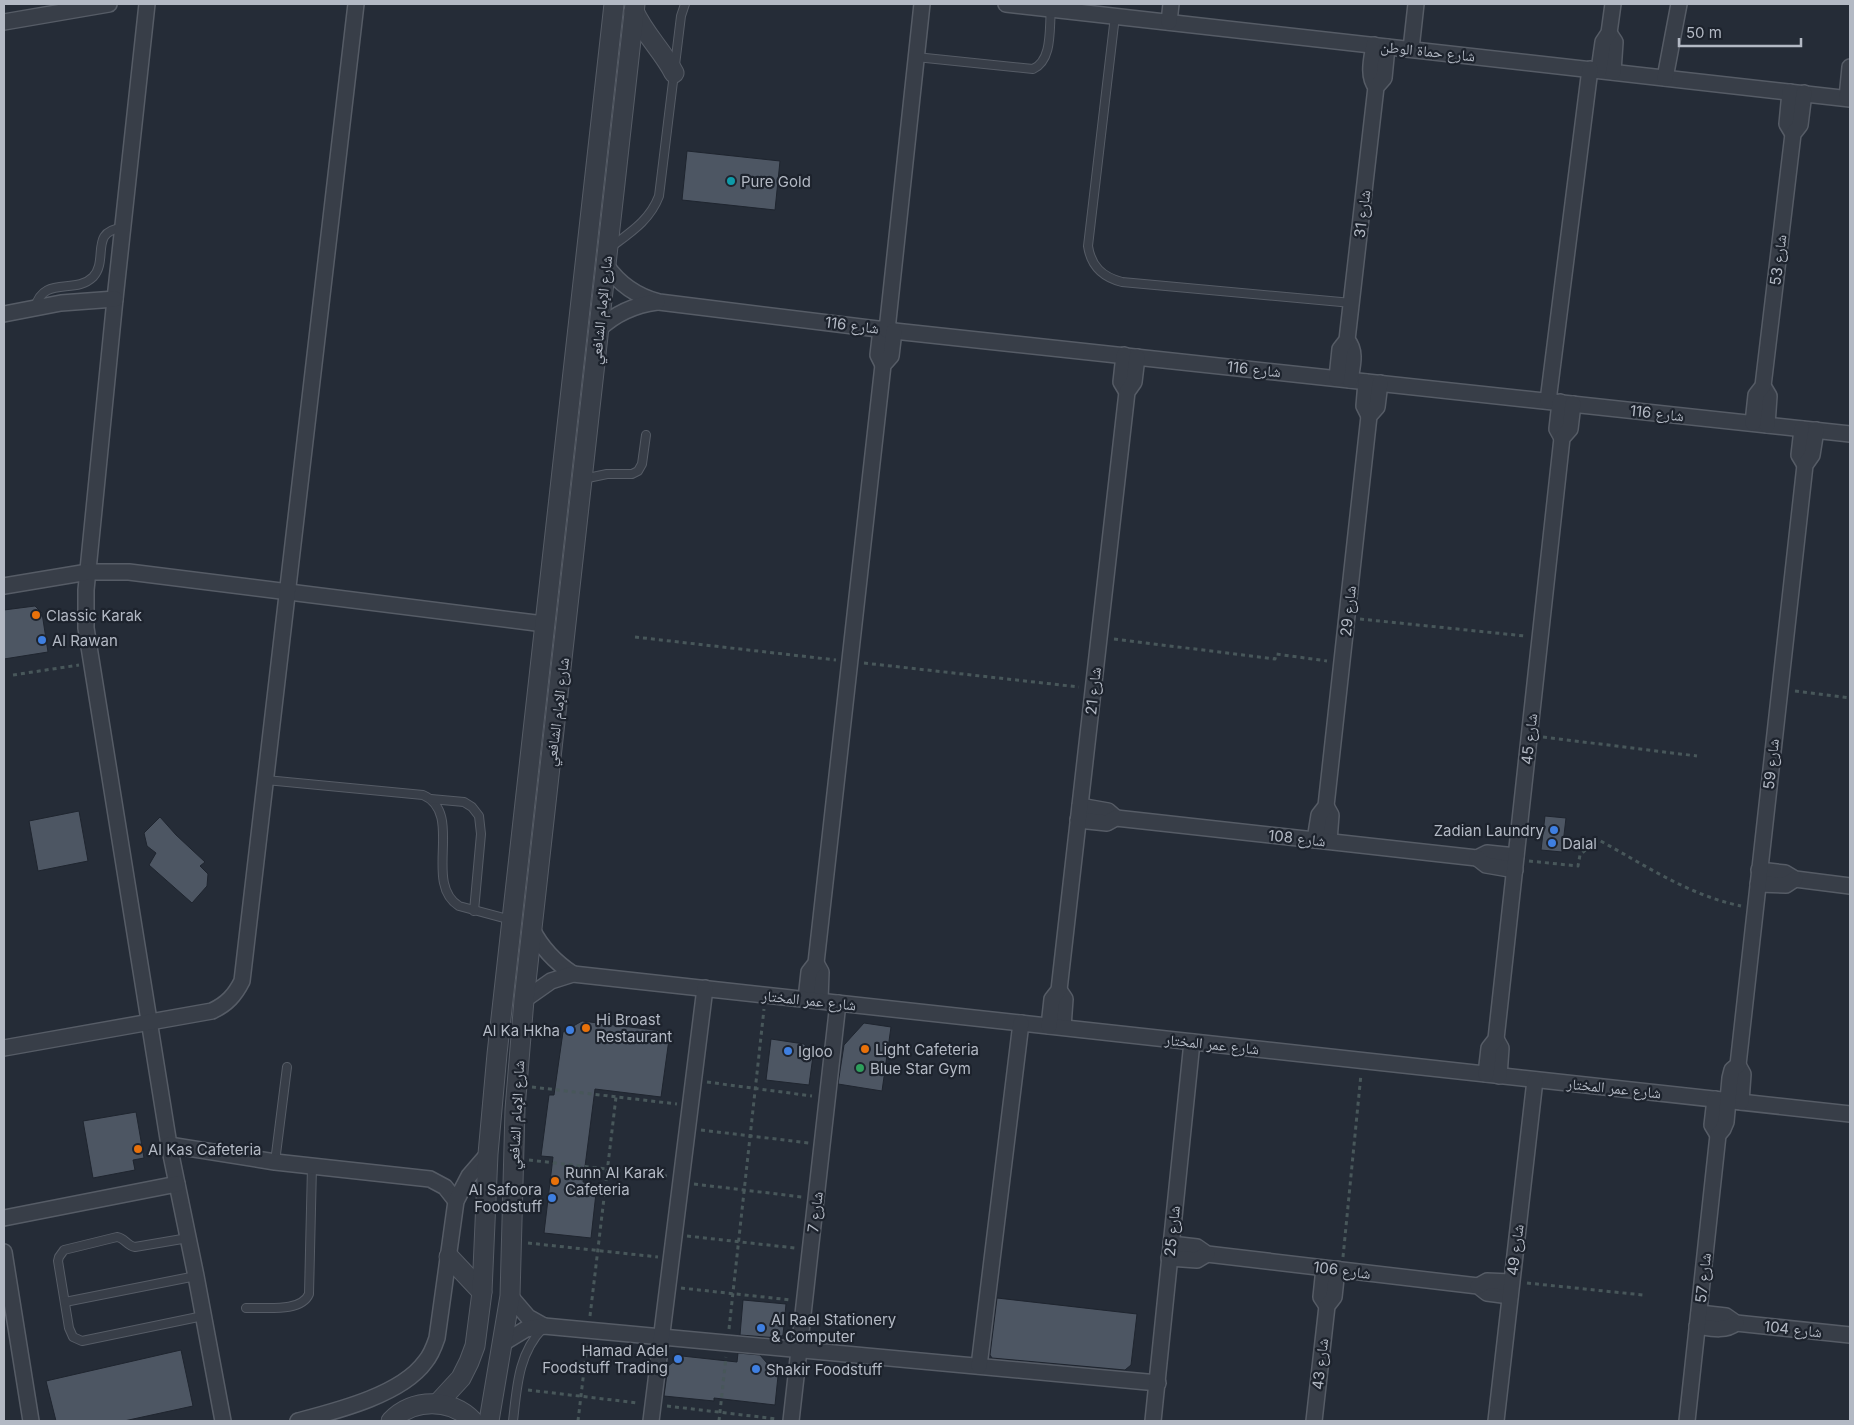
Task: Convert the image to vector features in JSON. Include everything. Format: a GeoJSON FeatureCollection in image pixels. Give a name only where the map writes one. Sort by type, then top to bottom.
{"type":"FeatureCollection","features":[{"type":"Feature","properties":{"kind":"street"},"geometry":{"type":"LineString","coordinates":[[4,22],[109,4]]}},
{"type":"Feature","properties":{"kind":"street"},"geometry":{"type":"LineString","coordinates":[[147,4],[122,228],[88,572],[85,609],[86,628],[151,1023],[169,1145],[196,1276],[222,1421]]}},
{"type":"Feature","properties":{"kind":"street"},"geometry":{"type":"LineString","coordinates":[[4,1048],[212,1012],[227,1002],[238,989],[244,972],[356,4]]}},
{"type":"Feature","properties":{"kind":"street","name":"شارع الإمام الشافعي"},"geometry":{"type":"LineString","coordinates":[[438,1403],[461,1378],[469,1362],[475,1346],[482,1292],[488,1154],[496,1063],[614,4]]}},
{"type":"Feature","properties":{"kind":"street"},"geometry":{"type":"LineString","coordinates":[[813,1000],[822,972],[816,962],[883,364],[878,355],[887,330],[922,4]]}},
{"type":"Feature","properties":{"kind":"street","name":"شارع حماة الوطن"},"geometry":{"type":"LineString","coordinates":[[1006,4],[1848,98]]}},
{"type":"Feature","properties":{"kind":"street"},"geometry":{"type":"LineString","coordinates":[[1169,22],[1171,4]]}},
{"type":"Feature","properties":{"kind":"street"},"geometry":{"type":"LineString","coordinates":[[1411,49],[1416,4]]}},
{"type":"Feature","properties":{"kind":"street","name":"شارع 45"},"geometry":{"type":"LineString","coordinates":[[1493,1075],[1501,1048],[1496,1039],[1562,438],[1557,429],[1560,402],[1601,71],[1615,42],[1610,33],[1613,4]]}},
{"type":"Feature","properties":{"kind":"street"},"geometry":{"type":"LineString","coordinates":[[1665,78],[1679,4]]}},
{"type":"Feature","properties":{"kind":"street"},"geometry":{"type":"LineString","coordinates":[[635,7],[643,29],[663,54],[674,73]]}},
{"type":"Feature","properties":{"kind":"street","name":"شارع الإمام الشافعي"},"geometry":{"type":"LineString","coordinates":[[489,1421],[510,1296],[516,1085],[524,1000],[635,7]]}},
{"type":"Feature","properties":{"kind":"street","name":"شارع 31"},"geometry":{"type":"LineString","coordinates":[[1344,379],[1340,350],[1347,340],[1376,87],[1382,82],[1384,74],[1381,46]]}},
{"type":"Feature","properties":{"kind":"street"},"geometry":{"type":"LineString","coordinates":[[1848,98],[1850,67]]}},
{"type":"Feature","properties":{"kind":"street","name":"شارع 53"},"geometry":{"type":"LineString","coordinates":[[1760,424],[1769,396],[1763,386],[1793,134],[1801,121],[1797,93]]}},
{"type":"Feature","properties":{"kind":"street","name":"شارع 116"},"geometry":{"type":"LineString","coordinates":[[607,258],[626,287],[647,299],[658,302],[887,330],[1850,434]]}},
{"type":"Feature","properties":{"kind":"street"},"geometry":{"type":"LineString","coordinates":[[4,314],[61,303],[115,299]]}},
{"type":"Feature","properties":{"kind":"street","name":"شارع 116"},"geometry":{"type":"LineString","coordinates":[[599,328],[624,310],[658,302]]}},
{"type":"Feature","properties":{"kind":"street","name":"شارع 21"},"geometry":{"type":"LineString","coordinates":[[1056,1027],[1065,1003],[1064,996],[1059,990],[1127,392],[1122,382],[1131,356]]}},
{"type":"Feature","properties":{"kind":"street","name":"شارع 29"},"geometry":{"type":"LineString","coordinates":[[1322,841],[1319,815],[1326,806],[1369,416],[1364,406],[1373,382]]}},
{"type":"Feature","properties":{"kind":"street","name":"شارع 59"},"geometry":{"type":"LineString","coordinates":[[1728,1101],[1744,1074],[1738,1064],[1805,464],[1812,455],[1809,429]]}},
{"type":"Feature","properties":{"kind":"street"},"geometry":{"type":"LineString","coordinates":[[4,586],[88,572],[129,572],[544,624]]}},
{"type":"Feature","properties":{"kind":"street","name":"شارع 108"},"geometry":{"type":"LineString","coordinates":[[1079,813],[1108,811],[1116,818],[1476,858],[1487,852],[1516,862]]}},
{"type":"Feature","properties":{"kind":"street"},"geometry":{"type":"LineString","coordinates":[[1759,877],[1785,873],[1795,879],[1850,886]]}},
{"type":"Feature","properties":{"kind":"street","name":"شارع عمر المختار"},"geometry":{"type":"LineString","coordinates":[[532,929],[545,951],[574,974]]}},
{"type":"Feature","properties":{"kind":"street","name":"شارع عمر المختار"},"geometry":{"type":"LineString","coordinates":[[524,1000],[551,981],[574,974],[1850,1114]]}},
{"type":"Feature","properties":{"kind":"street"},"geometry":{"type":"LineString","coordinates":[[651,1421],[705,988]]}},
{"type":"Feature","properties":{"kind":"street","name":"شارع 7"},"geometry":{"type":"LineString","coordinates":[[791,1421],[838,1003]]}},
{"type":"Feature","properties":{"kind":"street"},"geometry":{"type":"LineString","coordinates":[[979,1366],[1020,1023]]}},
{"type":"Feature","properties":{"kind":"street","name":"شارع 25"},"geometry":{"type":"LineString","coordinates":[[1153,1421],[1192,1042]]}},
{"type":"Feature","properties":{"kind":"street","name":"شارع 49"},"geometry":{"type":"LineString","coordinates":[[1496,1421],[1535,1080]]}},
{"type":"Feature","properties":{"kind":"street","name":"شارع 57"},"geometry":{"type":"LineString","coordinates":[[1687,1421],[1718,1135],[1725,1125],[1728,1101]]}},
{"type":"Feature","properties":{"kind":"street"},"geometry":{"type":"LineString","coordinates":[[169,1145],[275,1162],[430,1179],[444,1187],[456,1201]]}},
{"type":"Feature","properties":{"kind":"street"},"geometry":{"type":"LineString","coordinates":[[298,1421],[346,1408],[366,1400],[416,1373],[425,1362],[437,1338],[456,1201],[469,1176],[488,1154]]}},
{"type":"Feature","properties":{"kind":"street"},"geometry":{"type":"LineString","coordinates":[[4,1228],[10,1216],[178,1184]]}},
{"type":"Feature","properties":{"kind":"street","name":"شارع 106"},"geometry":{"type":"LineString","coordinates":[[1170,1251],[1198,1260],[1207,1254],[1478,1286],[1487,1280],[1511,1286]]}},
{"type":"Feature","properties":{"kind":"street"},"geometry":{"type":"LineString","coordinates":[[4,1252],[31,1421]]}},
{"type":"Feature","properties":{"kind":"street"},"geometry":{"type":"LineString","coordinates":[[449,1257],[482,1292]]}},
{"type":"Feature","properties":{"kind":"street","name":"شارع 43"},"geometry":{"type":"LineString","coordinates":[[1314,1421],[1327,1306],[1334,1297],[1334,1269]]}},
{"type":"Feature","properties":{"kind":"street"},"geometry":{"type":"LineString","coordinates":[[510,1296],[528,1317],[544,1326]]}},
{"type":"Feature","properties":{"kind":"street","name":"شارع 104"},"geometry":{"type":"LineString","coordinates":[[1698,1320],[1726,1316],[1736,1323],[1850,1335]]}},
{"type":"Feature","properties":{"kind":"street"},"geometry":{"type":"LineString","coordinates":[[503,1343],[526,1329],[544,1326],[1158,1383]]}},
{"type":"Feature","properties":{"kind":"street"},"geometry":{"type":"LineString","coordinates":[[391,1421],[408,1408],[422,1404],[438,1403],[454,1407],[473,1421]]}},
{"type":"Feature","properties":{"kind":"lane"},"geometry":{"type":"LineString","coordinates":[[607,258],[644,221],[659,196],[684,4]]}},
{"type":"Feature","properties":{"kind":"lane"},"geometry":{"type":"LineString","coordinates":[[916,58],[1033,69],[1039,66],[1046,56],[1051,9]]}},
{"type":"Feature","properties":{"kind":"lane"},"geometry":{"type":"LineString","coordinates":[[1115,16],[1088,246],[1093,263],[1098,270],[1113,280],[1122,282],[1352,303]]}},
{"type":"Feature","properties":{"kind":"lane"},"geometry":{"type":"LineString","coordinates":[[35,308],[40,296],[51,288],[82,283],[93,277],[99,266],[103,238],[108,232],[122,228]]}},
{"type":"Feature","properties":{"kind":"lane"},"geometry":{"type":"LineString","coordinates":[[583,479],[607,474],[632,474],[638,471],[642,464],[646,435]]}},
{"type":"Feature","properties":{"kind":"lane"},"geometry":{"type":"LineString","coordinates":[[266,780],[422,795],[432,799],[464,802],[472,807],[479,816],[481,834],[474,910]]}},
{"type":"Feature","properties":{"kind":"lane"},"geometry":{"type":"LineString","coordinates":[[432,799],[441,818],[443,834],[442,860],[445,884],[453,902],[474,910],[512,920]]}},
{"type":"Feature","properties":{"kind":"lane"},"geometry":{"type":"LineString","coordinates":[[275,1162],[287,1068]]}},
{"type":"Feature","properties":{"kind":"lane"},"geometry":{"type":"LineString","coordinates":[[246,1308],[296,1306],[308,1298],[312,1166]]}},
{"type":"Feature","properties":{"kind":"lane"},"geometry":{"type":"LineString","coordinates":[[188,1238],[135,1247],[117,1237],[64,1250],[58,1262],[70,1333],[73,1337],[82,1341],[203,1316]]}},
{"type":"Feature","properties":{"kind":"lane"},"geometry":{"type":"LineString","coordinates":[[65,1302],[196,1276]]}},
{"type":"Feature","properties":{"kind":"lane"},"geometry":{"type":"LineString","coordinates":[[513,1421],[523,1357],[536,1335],[544,1326]]}},
{"type":"Feature","properties":{"kind":"path"},"geometry":{"type":"LineString","coordinates":[[1347,617],[1541,638]]}},
{"type":"Feature","properties":{"kind":"path"},"geometry":{"type":"LineString","coordinates":[[1099,637],[1275,659],[1276,654],[1342,663]]}},
{"type":"Feature","properties":{"kind":"path"},"geometry":{"type":"LineString","coordinates":[[13,675],[92,663]]}},
{"type":"Feature","properties":{"kind":"path"},"geometry":{"type":"LineString","coordinates":[[1780,689],[1850,698]]}},
{"type":"Feature","properties":{"kind":"path"},"geometry":{"type":"LineString","coordinates":[[1530,736],[1697,756]]}},
{"type":"Feature","properties":{"kind":"path"},"geometry":{"type":"LineString","coordinates":[[1516,862],[1578,866],[1580,856],[1597,839],[1671,881],[1696,892],[1728,903],[1755,908]]}},
{"type":"Feature","properties":{"kind":"path"},"geometry":{"type":"LineString","coordinates":[[719,1421],[766,995]]}},
{"type":"Feature","properties":{"kind":"path"},"geometry":{"type":"LineString","coordinates":[[1334,1269],[1362,1060]]}},
{"type":"Feature","properties":{"kind":"path"},"geometry":{"type":"LineString","coordinates":[[694,1080],[828,1098]]}},
{"type":"Feature","properties":{"kind":"path"},"geometry":{"type":"LineString","coordinates":[[516,1085],[691,1105]]}},
{"type":"Feature","properties":{"kind":"path"},"geometry":{"type":"LineString","coordinates":[[578,1421],[616,1096]]}},
{"type":"Feature","properties":{"kind":"path"},"geometry":{"type":"LineString","coordinates":[[688,1129],[823,1144]]}},
{"type":"Feature","properties":{"kind":"path"},"geometry":{"type":"LineString","coordinates":[[514,1159],[608,1169],[817,1199]]}},
{"type":"Feature","properties":{"kind":"path"},"geometry":{"type":"LineString","coordinates":[[674,1235],[811,1250]]}},
{"type":"Feature","properties":{"kind":"path"},"geometry":{"type":"LineString","coordinates":[[512,1242],[671,1258]]}},
{"type":"Feature","properties":{"kind":"path"},"geometry":{"type":"LineString","coordinates":[[1511,1286],[1643,1295]]}},
{"type":"Feature","properties":{"kind":"path"},"geometry":{"type":"LineString","coordinates":[[668,1287],[805,1302]]}},
{"type":"Feature","properties":{"kind":"building","name":"Pure Gold"},"geometry":{"type":"Polygon","coordinates":[[[687,151],[780,161],[775,210],[682,200],[687,151]]]}},
{"type":"Feature","properties":{"kind":"building"},"geometry":{"type":"Polygon","coordinates":[[[35,606],[42,613],[48,652],[4,659],[4,610],[35,606]]]}},
{"type":"Feature","properties":{"kind":"building"},"geometry":{"type":"Polygon","coordinates":[[[79,811],[88,861],[38,871],[29,821],[79,811]]]}},
{"type":"Feature","properties":{"kind":"building"},"geometry":{"type":"Polygon","coordinates":[[[1545,816],[1566,818],[1562,852],[1541,850],[1545,816]]]}},
{"type":"Feature","properties":{"kind":"building"},"geometry":{"type":"Polygon","coordinates":[[[160,817],[205,862],[200,866],[208,874],[207,886],[192,903],[149,865],[156,853],[147,846],[144,833],[160,817]]]}},
{"type":"Feature","properties":{"kind":"building"},"geometry":{"type":"Polygon","coordinates":[[[582,1021],[670,1032],[661,1097],[595,1089],[583,1182],[597,1184],[591,1238],[544,1233],[553,1157],[541,1156],[549,1095],[554,1095],[563,1032],[582,1021]]]}},
{"type":"Feature","properties":{"kind":"building"},"geometry":{"type":"Polygon","coordinates":[[[864,1023],[891,1027],[882,1091],[838,1084],[844,1045],[864,1023]]]}},
{"type":"Feature","properties":{"kind":"building"},"geometry":{"type":"Polygon","coordinates":[[[771,1039],[804,1044],[813,1056],[809,1085],[766,1080],[771,1039]]]}},
{"type":"Feature","properties":{"kind":"building"},"geometry":{"type":"Polygon","coordinates":[[[136,1112],[144,1158],[133,1160],[135,1170],[93,1178],[83,1121],[136,1112]]]}},
{"type":"Feature","properties":{"kind":"building"},"geometry":{"type":"Polygon","coordinates":[[[997,1298],[1137,1314],[1131,1365],[1125,1370],[992,1358],[990,1355],[997,1298]]]}},
{"type":"Feature","properties":{"kind":"building"},"geometry":{"type":"Polygon","coordinates":[[[743,1300],[786,1304],[783,1335],[779,1338],[740,1335],[743,1300]]]}},
{"type":"Feature","properties":{"kind":"building"},"geometry":{"type":"Polygon","coordinates":[[[181,1350],[193,1406],[124,1421],[56,1421],[46,1381],[181,1350]]]}},
{"type":"Feature","properties":{"kind":"building"},"geometry":{"type":"Polygon","coordinates":[[[738,1353],[760,1355],[778,1376],[775,1405],[714,1398],[714,1401],[664,1396],[668,1366],[682,1356],[737,1362],[738,1353]]]}},
{"type":"Feature","properties":{"kind":"place","name":"Pure Gold"},"geometry":{"type":"Point","coordinates":[731,181]}},
{"type":"Feature","properties":{"kind":"place","name":"Classic Karak"},"geometry":{"type":"Point","coordinates":[36,615]}},
{"type":"Feature","properties":{"kind":"place","name":"Al Rawan"},"geometry":{"type":"Point","coordinates":[42,640]}},
{"type":"Feature","properties":{"kind":"place","name":"Zadian Laundry"},"geometry":{"type":"Point","coordinates":[1554,830]}},
{"type":"Feature","properties":{"kind":"place","name":"Dalal"},"geometry":{"type":"Point","coordinates":[1552,843]}},
{"type":"Feature","properties":{"kind":"place","name":"Hi Broast Restaurant"},"geometry":{"type":"Point","coordinates":[586,1028]}},
{"type":"Feature","properties":{"kind":"place","name":"Al Ka Hkha"},"geometry":{"type":"Point","coordinates":[570,1030]}},
{"type":"Feature","properties":{"kind":"place","name":"Light Cafeteria"},"geometry":{"type":"Point","coordinates":[865,1049]}},
{"type":"Feature","properties":{"kind":"place","name":"Igloo"},"geometry":{"type":"Point","coordinates":[788,1051]}},
{"type":"Feature","properties":{"kind":"place","name":"Blue Star Gym"},"geometry":{"type":"Point","coordinates":[860,1068]}},
{"type":"Feature","properties":{"kind":"place","name":"Al Kas Cafeteria"},"geometry":{"type":"Point","coordinates":[138,1149]}},
{"type":"Feature","properties":{"kind":"place","name":"Runn Al Karak Cafeteria"},"geometry":{"type":"Point","coordinates":[555,1181]}},
{"type":"Feature","properties":{"kind":"place","name":"Al Safoora Foodstuff"},"geometry":{"type":"Point","coordinates":[552,1198]}},
{"type":"Feature","properties":{"kind":"place","name":"Al Rael Stationery & Computer"},"geometry":{"type":"Point","coordinates":[761,1328]}},
{"type":"Feature","properties":{"kind":"place","name":"Hamad Adel Foodstuff Trading"},"geometry":{"type":"Point","coordinates":[678,1359]}},
{"type":"Feature","properties":{"kind":"place","name":"Shakir Foodstuff"},"geometry":{"type":"Point","coordinates":[756,1369]}}]}
